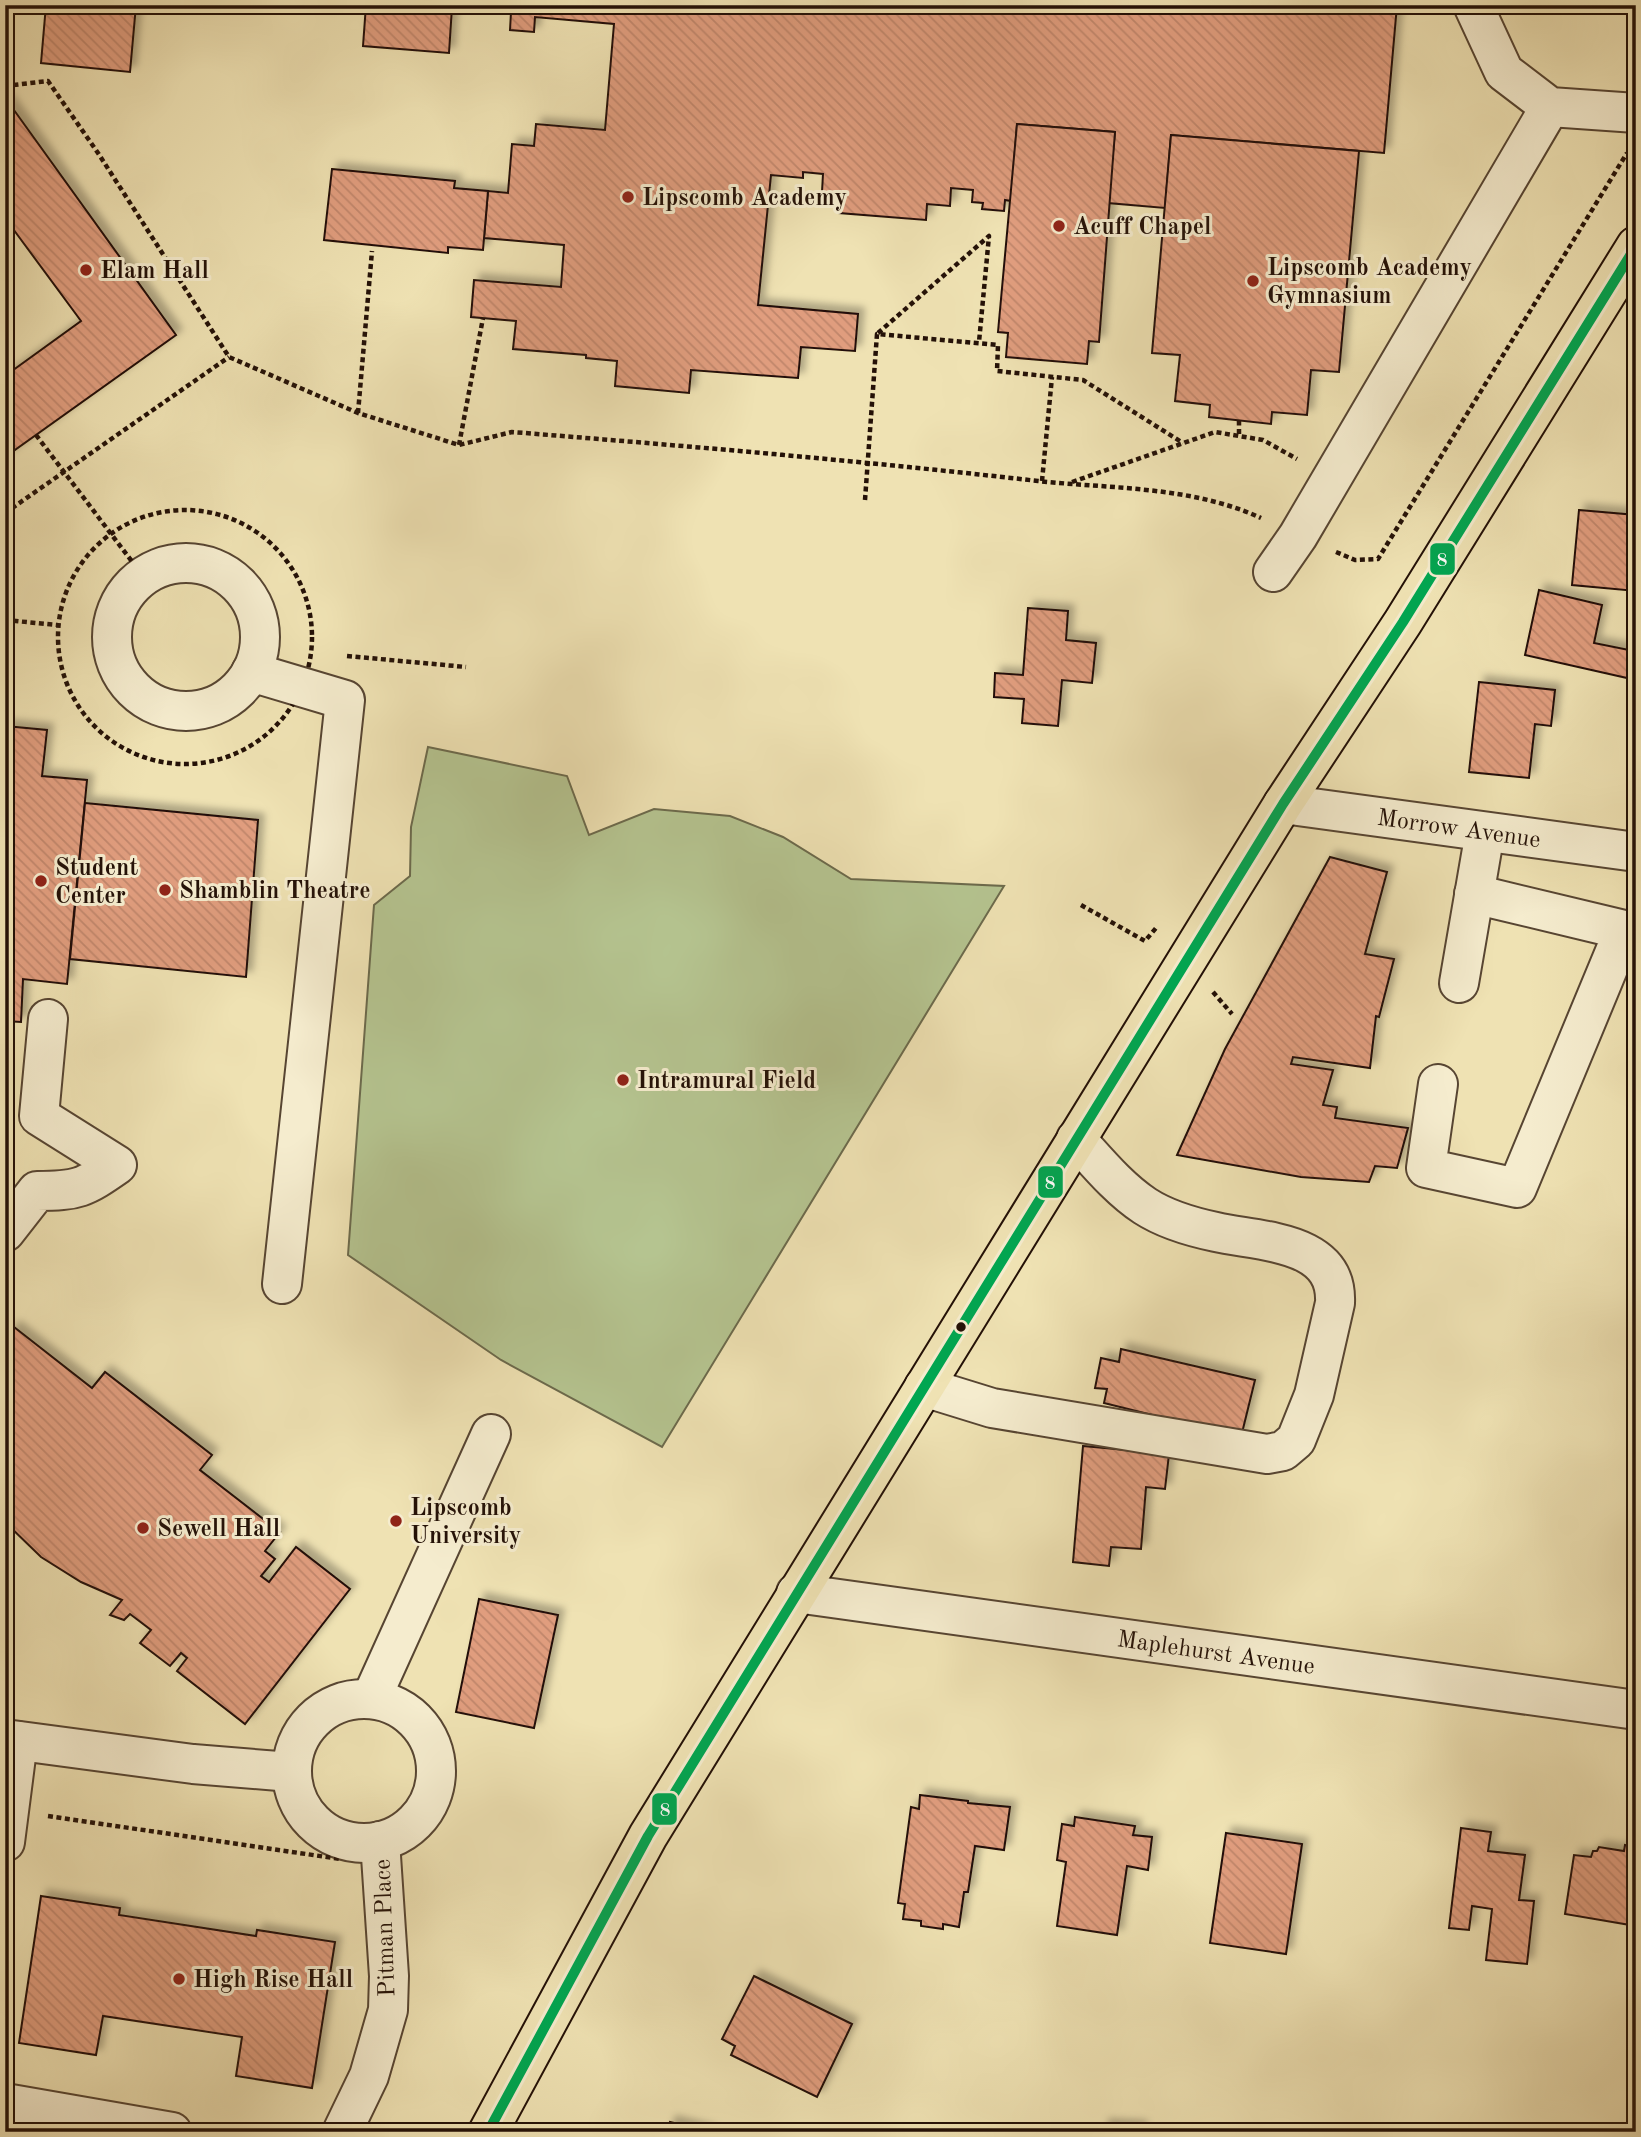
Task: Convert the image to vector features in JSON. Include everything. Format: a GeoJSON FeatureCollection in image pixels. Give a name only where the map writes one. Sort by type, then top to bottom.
{"type":"FeatureCollection","features":[{"type":"Feature","properties":{"kind":"main road"},"geometry":{"type":"LineString","coordinates":[[488,2132],[648,1836],[1283,804],[1403,622],[1636,246]]}},
{"type":"Feature","properties":{"kind":"street"},"geometry":{"type":"LineString","coordinates":[[1473,5],[1504,72],[1550,107],[1633,130]]}},
{"type":"Feature","properties":{"kind":"street"},"geometry":{"type":"LineString","coordinates":[[1273,572],[1298,536],[1550,107]]}},
{"type":"Feature","properties":{"kind":"street"},"geometry":{"type":"LineString","coordinates":[[190,563],[214,568],[235,581],[251,601],[259,624],[255,660],[235,691],[216,705],[192,710],[168,709],[145,699],[128,683],[116,662],[111,638],[115,615],[126,593],[143,576],[165,565],[190,563]]}},
{"type":"Feature","properties":{"kind":"street"},"geometry":{"type":"LineString","coordinates":[[255,660],[308,670],[345,700],[282,1284]]}},
{"type":"Feature","properties":{"kind":"street","name":"Morrow Avenue"},"geometry":{"type":"LineString","coordinates":[[1283,804],[1636,852]]}},
{"type":"Feature","properties":{"kind":"street"},"geometry":{"type":"LineString","coordinates":[[1459,983],[1485,832]]}},
{"type":"Feature","properties":{"kind":"street"},"geometry":{"type":"LineString","coordinates":[[1438,1084],[1426,1168],[1517,1188],[1624,930],[1474,894]]}},
{"type":"Feature","properties":{"kind":"street"},"geometry":{"type":"LineString","coordinates":[[5,1232],[37,1191],[63,1191],[87,1186],[117,1165],[39,1115],[48,1019]]}},
{"type":"Feature","properties":{"kind":"street"},"geometry":{"type":"LineString","coordinates":[[923,1387],[992,1408],[1267,1454],[1283,1451],[1296,1440],[1314,1395],[1335,1303],[1336,1289],[1329,1272],[1316,1258],[1296,1247],[1215,1232],[1175,1220],[1146,1207],[1116,1182],[1076,1139]]}},
{"type":"Feature","properties":{"kind":"street"},"geometry":{"type":"LineString","coordinates":[[371,1699],[491,1434]]}},
{"type":"Feature","properties":{"kind":"street","name":"Maplehurst Avenue"},"geometry":{"type":"LineString","coordinates":[[796,1593],[1636,1710]]}},
{"type":"Feature","properties":{"kind":"street"},"geometry":{"type":"LineString","coordinates":[[371,1699],[394,1705],[415,1719],[429,1739],[437,1762],[435,1787],[426,1810],[410,1828],[388,1839],[382,1853],[366,1843],[343,1840],[323,1830],[306,1815],[295,1795],[291,1772],[295,1748],[306,1726],[324,1710],[347,1700],[371,1699]]}},
{"type":"Feature","properties":{"kind":"street"},"geometry":{"type":"LineString","coordinates":[[7,1826],[11,1740],[192,1763],[291,1772]]}},
{"type":"Feature","properties":{"kind":"street","name":"Pitman Place"},"geometry":{"type":"LineString","coordinates":[[342,2132],[369,2076],[388,2010],[389,1976],[382,1853]]}},
{"type":"Feature","properties":{"kind":"street"},"geometry":{"type":"LineString","coordinates":[[5,2103],[172,2132]]}},
{"type":"Feature","properties":{"kind":"path"},"geometry":{"type":"LineString","coordinates":[[5,86],[48,81],[98,153],[229,357],[358,413],[458,444],[512,432],[868,461],[1068,484],[1184,493],[1249,512],[1354,560],[1378,559],[1633,130]]}},
{"type":"Feature","properties":{"kind":"path"},"geometry":{"type":"LineString","coordinates":[[865,500],[877,334],[989,236],[979,342]]}},
{"type":"Feature","properties":{"kind":"path"},"geometry":{"type":"LineString","coordinates":[[358,413],[372,251]]}},
{"type":"Feature","properties":{"kind":"path"},"geometry":{"type":"LineString","coordinates":[[458,444],[483,318]]}},
{"type":"Feature","properties":{"kind":"path"},"geometry":{"type":"LineString","coordinates":[[877,334],[998,345],[997,371],[1083,380],[1183,443]]}},
{"type":"Feature","properties":{"kind":"path"},"geometry":{"type":"LineString","coordinates":[[5,513],[229,357]]}},
{"type":"Feature","properties":{"kind":"path"},"geometry":{"type":"LineString","coordinates":[[1042,481],[1052,377]]}},
{"type":"Feature","properties":{"kind":"path"},"geometry":{"type":"LineString","coordinates":[[1239,420],[1239,434]]}},
{"type":"Feature","properties":{"kind":"path"},"geometry":{"type":"LineString","coordinates":[[1068,484],[1215,432],[1263,440],[1332,478]]}},
{"type":"Feature","properties":{"kind":"path"},"geometry":{"type":"LineString","coordinates":[[36,435],[143,576]]}},
{"type":"Feature","properties":{"kind":"path"},"geometry":{"type":"LineString","coordinates":[[179,510],[216,513],[250,528],[279,551],[300,581],[312,616],[308,670],[271,732],[234,756],[191,765],[148,760],[108,740],[78,709],[60,669],[57,625],[65,590],[84,559],[110,534],[143,517],[179,510]]}},
{"type":"Feature","properties":{"kind":"path"},"geometry":{"type":"LineString","coordinates":[[5,620],[57,625]]}},
{"type":"Feature","properties":{"kind":"path"},"geometry":{"type":"LineString","coordinates":[[341,655],[466,667]]}},
{"type":"Feature","properties":{"kind":"path"},"geometry":{"type":"LineString","coordinates":[[255,660],[308,670]]}},
{"type":"Feature","properties":{"kind":"path"},"geometry":{"type":"LineString","coordinates":[[7,1826],[382,1853]]}},
{"type":"Feature","properties":{"kind":"green space","name":"Intramural Field"},"geometry":{"type":"Polygon","coordinates":[[[428,747],[567,776],[589,835],[654,809],[730,816],[783,837],[851,879],[1004,886],[662,1447],[501,1360],[348,1255],[374,905],[410,876],[411,827],[428,747]]]}},
{"type":"Feature","properties":{"kind":"building"},"geometry":{"type":"Polygon","coordinates":[[[46,5],[136,5],[130,72],[41,63],[46,5]]]}},
{"type":"Feature","properties":{"kind":"building","name":"Lipscomb Academy"},"geometry":{"type":"Polygon","coordinates":[[[366,5],[1397,5],[1384,153],[1171,135],[1165,208],[1108,203],[1115,132],[1017,124],[1011,201],[1005,200],[1004,211],[982,209],[983,203],[972,202],[973,190],[951,188],[950,206],[927,204],[926,220],[839,213],[840,194],[822,192],[823,174],[803,172],[803,178],[771,175],[758,305],[858,314],[855,351],[801,347],[798,378],[691,370],[689,393],[615,386],[617,361],[586,358],[586,355],[513,349],[516,321],[471,317],[474,280],[561,287],[564,245],[484,238],[488,191],[508,193],[512,144],[534,146],[536,124],[605,130],[614,24],[535,17],[534,32],[510,30],[511,12],[452,7],[449,53],[363,46],[366,5]]]}},
{"type":"Feature","properties":{"kind":"building","name":"Elam Hall"},"geometry":{"type":"Polygon","coordinates":[[[6,99],[176,335],[5,457],[5,376],[81,321],[5,218],[6,99]]]}},
{"type":"Feature","properties":{"kind":"building","name":"Acuff Chapel"},"geometry":{"type":"Polygon","coordinates":[[[1017,124],[1115,132],[1099,342],[1089,341],[1087,364],[1006,357],[1008,333],[998,332],[1017,124]]]}},
{"type":"Feature","properties":{"kind":"building","name":"Lipscomb Academy Gymnasium"},"geometry":{"type":"Polygon","coordinates":[[[1171,135],[1359,151],[1339,372],[1311,370],[1307,415],[1272,412],[1271,424],[1209,417],[1210,405],[1175,401],[1180,355],[1152,353],[1171,135]]]}},
{"type":"Feature","properties":{"kind":"building"},"geometry":{"type":"Polygon","coordinates":[[[332,169],[455,181],[454,188],[488,191],[483,250],[448,247],[448,253],[324,240],[332,169]]]}},
{"type":"Feature","properties":{"kind":"building"},"geometry":{"type":"Polygon","coordinates":[[[1579,510],[1636,515],[1636,591],[1572,585],[1579,510]]]}},
{"type":"Feature","properties":{"kind":"building"},"geometry":{"type":"Polygon","coordinates":[[[1539,590],[1602,605],[1594,643],[1634,651],[1627,678],[1525,655],[1539,590]]]}},
{"type":"Feature","properties":{"kind":"building"},"geometry":{"type":"Polygon","coordinates":[[[1028,608],[1068,611],[1066,640],[1096,643],[1092,683],[1062,680],[1058,726],[1022,723],[1024,699],[994,697],[995,673],[1023,675],[1028,608]]]}},
{"type":"Feature","properties":{"kind":"building"},"geometry":{"type":"Polygon","coordinates":[[[1479,682],[1555,690],[1551,726],[1535,724],[1529,778],[1469,772],[1479,682]]]}},
{"type":"Feature","properties":{"kind":"building","name":"Student Center"},"geometry":{"type":"Polygon","coordinates":[[[5,726],[47,730],[42,776],[87,780],[67,984],[23,979],[21,1022],[5,1021],[5,726]]]}},
{"type":"Feature","properties":{"kind":"building","name":"Shamblin Theatre"},"geometry":{"type":"Polygon","coordinates":[[[85,803],[258,820],[246,977],[70,959],[85,803]]]}},
{"type":"Feature","properties":{"kind":"building"},"geometry":{"type":"Polygon","coordinates":[[[1330,857],[1387,872],[1365,954],[1394,959],[1379,1017],[1376,1016],[1370,1068],[1293,1057],[1291,1064],[1333,1070],[1323,1105],[1337,1107],[1335,1118],[1408,1128],[1397,1168],[1375,1166],[1369,1182],[1301,1177],[1177,1155],[1225,1049],[1330,857]]]}},
{"type":"Feature","properties":{"kind":"building","name":"Sewell Hall"},"geometry":{"type":"Polygon","coordinates":[[[14,1327],[92,1388],[105,1372],[212,1455],[200,1470],[280,1532],[265,1551],[275,1559],[261,1576],[269,1582],[296,1547],[350,1589],[245,1724],[177,1671],[187,1658],[181,1653],[170,1666],[140,1643],[151,1630],[130,1614],[124,1620],[110,1615],[122,1600],[81,1582],[41,1557],[5,1522],[5,1339],[14,1327]]]}},
{"type":"Feature","properties":{"kind":"building"},"geometry":{"type":"Polygon","coordinates":[[[1121,1349],[1255,1380],[1241,1437],[1104,1403],[1107,1389],[1095,1388],[1101,1358],[1119,1362],[1121,1349]]]}},
{"type":"Feature","properties":{"kind":"building"},"geometry":{"type":"Polygon","coordinates":[[[1083,1446],[1169,1454],[1165,1489],[1146,1487],[1141,1549],[1111,1547],[1109,1566],[1073,1562],[1083,1446]]]}},
{"type":"Feature","properties":{"kind":"building"},"geometry":{"type":"Polygon","coordinates":[[[479,1599],[558,1615],[534,1728],[456,1712],[479,1599]]]}},
{"type":"Feature","properties":{"kind":"building"},"geometry":{"type":"Polygon","coordinates":[[[920,1795],[1010,1807],[1004,1850],[975,1846],[959,1927],[943,1924],[943,1929],[921,1926],[921,1921],[903,1919],[905,1904],[898,1903],[911,1807],[919,1809],[920,1795]]]}},
{"type":"Feature","properties":{"kind":"building"},"geometry":{"type":"Polygon","coordinates":[[[1075,1817],[1135,1826],[1133,1835],[1152,1837],[1148,1870],[1127,1866],[1117,1935],[1057,1926],[1066,1862],[1057,1860],[1062,1824],[1074,1826],[1075,1817]]]}},
{"type":"Feature","properties":{"kind":"building"},"geometry":{"type":"Polygon","coordinates":[[[1461,1828],[1491,1832],[1488,1851],[1525,1855],[1519,1900],[1534,1901],[1527,1964],[1486,1960],[1492,1909],[1472,1906],[1469,1930],[1449,1928],[1461,1828]]]}},
{"type":"Feature","properties":{"kind":"building"},"geometry":{"type":"Polygon","coordinates":[[[1226,1833],[1302,1844],[1286,1954],[1210,1943],[1226,1833]]]}},
{"type":"Feature","properties":{"kind":"building"},"geometry":{"type":"Polygon","coordinates":[[[1625,1845],[1636,1847],[1636,1926],[1565,1914],[1574,1855],[1591,1857],[1593,1851],[1597,1851],[1599,1847],[1624,1851],[1625,1845]]]}},
{"type":"Feature","properties":{"kind":"building","name":"High Rise Hall"},"geometry":{"type":"Polygon","coordinates":[[[41,1896],[120,1908],[119,1915],[256,1936],[257,1930],[335,1942],[312,2088],[236,2076],[242,2037],[103,2016],[96,2055],[19,2043],[41,1896]]]}},
{"type":"Feature","properties":{"kind":"building"},"geometry":{"type":"Polygon","coordinates":[[[754,1976],[852,2024],[817,2097],[731,2055],[735,2046],[722,2039],[754,1976]]]}},
{"type":"Feature","properties":{"kind":"building"},"geometry":{"type":"Polygon","coordinates":[[[670,2122],[712,2132],[667,2132],[670,2122]]]}},
{"type":"Feature","properties":{"kind":"building"},"geometry":{"type":"Polygon","coordinates":[[[1103,2125],[1141,2127],[1140,2132],[1103,2132],[1103,2125]]]}},
{"type":"Feature","properties":{"kind":"transit line","name":"8"},"geometry":{"type":"LineString","coordinates":[[488,2132],[648,1836],[1283,804],[1403,622],[1636,246]]}},
{"type":"Feature","properties":{"kind":"place","name":"Lipscomb Academy"},"geometry":{"type":"Point","coordinates":[628,197]}},
{"type":"Feature","properties":{"kind":"place","name":"Acuff Chapel"},"geometry":{"type":"Point","coordinates":[1059,226]}},
{"type":"Feature","properties":{"kind":"place","name":"Elam Hall"},"geometry":{"type":"Point","coordinates":[86,270]}},
{"type":"Feature","properties":{"kind":"place","name":"Lipscomb Academy Gymnasium"},"geometry":{"type":"Point","coordinates":[1253,281]}},
{"type":"Feature","properties":{"kind":"place","name":"Student Center"},"geometry":{"type":"Point","coordinates":[41,881]}},
{"type":"Feature","properties":{"kind":"place","name":"Shamblin Theatre"},"geometry":{"type":"Point","coordinates":[165,890]}},
{"type":"Feature","properties":{"kind":"place","name":"Intramural Field"},"geometry":{"type":"Point","coordinates":[623,1080]}},
{"type":"Feature","properties":{"kind":"place","name":"Lipscomb University"},"geometry":{"type":"Point","coordinates":[396,1521]}},
{"type":"Feature","properties":{"kind":"place","name":"Sewell Hall"},"geometry":{"type":"Point","coordinates":[143,1528]}},
{"type":"Feature","properties":{"kind":"place","name":"High Rise Hall"},"geometry":{"type":"Point","coordinates":[179,1979]}}]}
